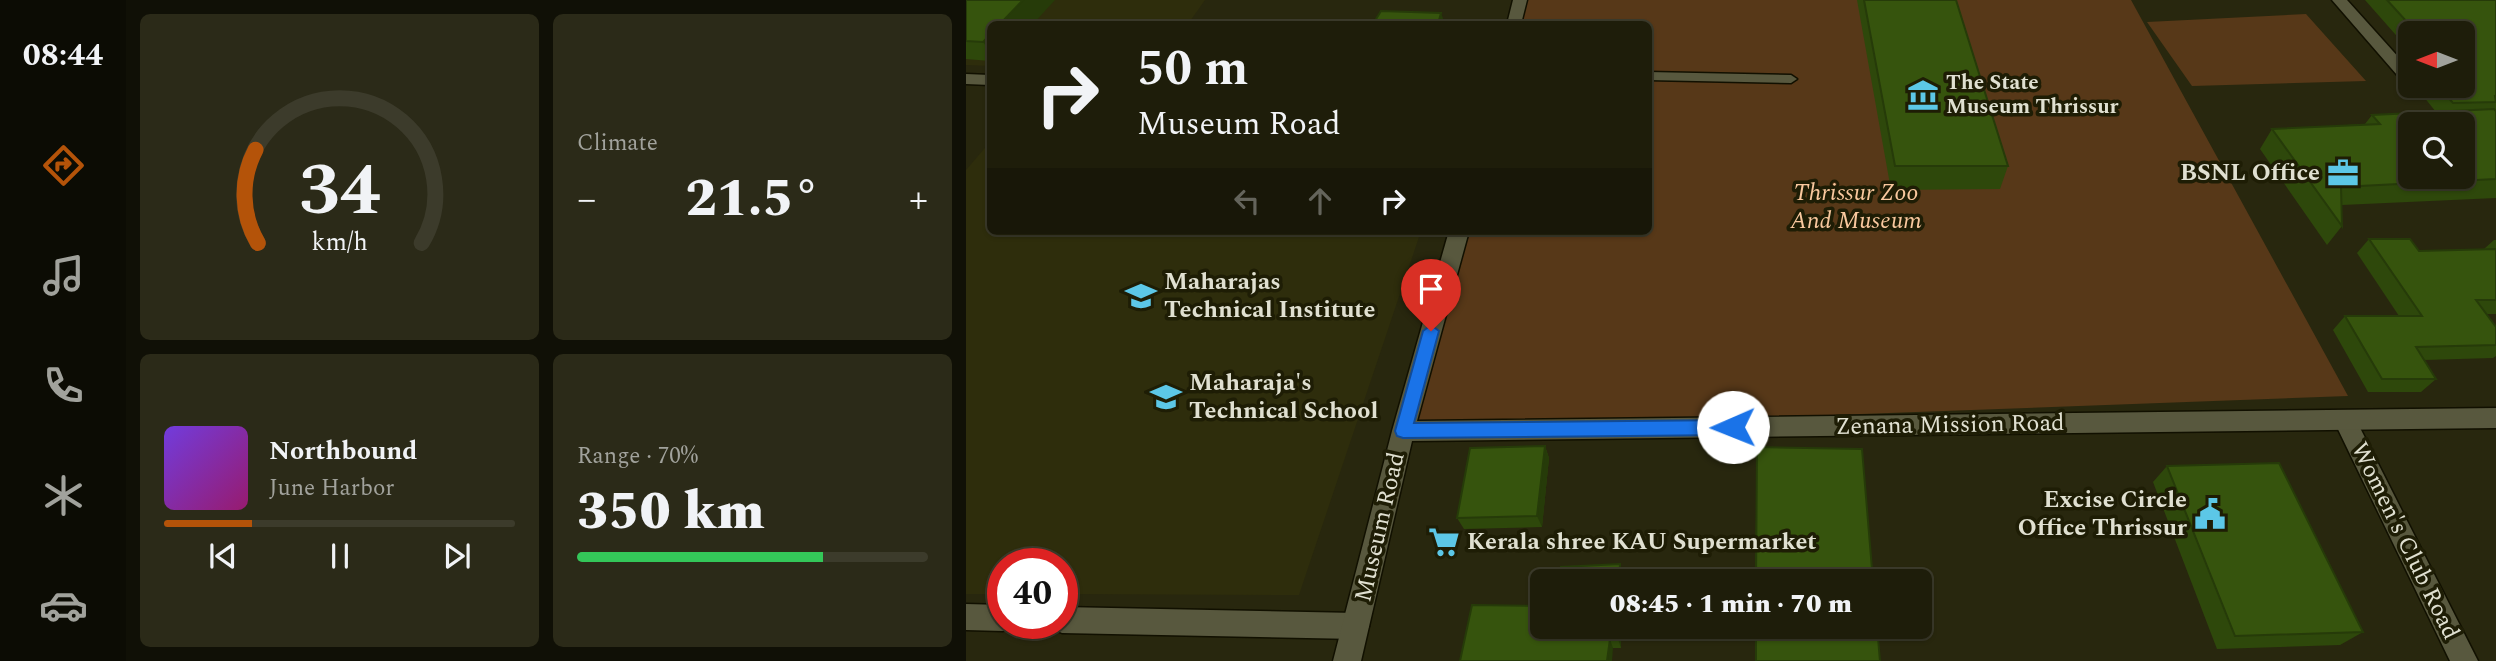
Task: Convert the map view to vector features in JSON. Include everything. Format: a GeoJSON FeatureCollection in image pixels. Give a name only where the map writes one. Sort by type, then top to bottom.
{"type":"FeatureCollection","features":[{"type":"Feature","properties":{"kind":"street"},"geometry":{"type":"LineString","coordinates":[[1515,21],[1520,0]]}},
{"type":"Feature","properties":{"kind":"street"},"geometry":{"type":"LineString","coordinates":[[2339,0],[2398,68]]}},
{"type":"Feature","properties":{"kind":"street"},"geometry":{"type":"LineString","coordinates":[[966,79],[987,80]]}},
{"type":"Feature","properties":{"kind":"street","name":"Museum Road"},"geometry":{"type":"LineString","coordinates":[[1347,661],[1403,431],[1458,235]]}},
{"type":"Feature","properties":{"kind":"street","name":"Zenana Mission Road"},"geometry":{"type":"LineString","coordinates":[[1403,431],[2496,418]]}},
{"type":"Feature","properties":{"kind":"street","name":"Women's Club Road"},"geometry":{"type":"LineString","coordinates":[[2345,421],[2464,661]]}},
{"type":"Feature","properties":{"kind":"street"},"geometry":{"type":"LineString","coordinates":[[966,617],[987,618]]}},
{"type":"Feature","properties":{"kind":"street"},"geometry":{"type":"LineString","coordinates":[[1078,620],[1356,626]]}},
{"type":"Feature","properties":{"kind":"lane"},"geometry":{"type":"LineString","coordinates":[[1652,76],[1791,79]]}},
{"type":"Feature","properties":{"kind":"shaded area"},"geometry":{"type":"Polygon","coordinates":[[[966,0],[1205,0],[1190,21],[987,21],[987,66],[966,65],[966,0]]]}},
{"type":"Feature","properties":{"kind":"shaded area","name":"Maharaja's Technical School"},"geometry":{"type":"Polygon","coordinates":[[[987,146],[987,235],[1420,235],[1299,595],[1078,594],[1078,548],[987,548],[987,594],[966,594],[966,170],[987,146]]]}},
{"type":"Feature","properties":{"kind":"green space","name":"Thrissur Zoo And Museum"},"geometry":{"type":"Polygon","coordinates":[[[1520,0],[2131,0],[2348,396],[1403,431],[1457,235],[1652,235],[1652,21],[1515,21],[1520,0]]]}},
{"type":"Feature","properties":{"kind":"green space"},"geometry":{"type":"Polygon","coordinates":[[[2306,14],[2366,81],[2192,86],[2147,22],[2306,14]]]}},
{"type":"Feature","properties":{"kind":"building"},"geometry":{"type":"Polygon","coordinates":[[[966,0],[1023,0],[1003,21],[987,21],[987,38],[983,42],[966,41],[966,0]]]}},
{"type":"Feature","properties":{"kind":"building","name":"The State Museum Thrissur"},"geometry":{"type":"Polygon","coordinates":[[[1864,0],[1956,0],[2008,166],[1895,166],[1864,0]]]}},
{"type":"Feature","properties":{"kind":"building"},"geometry":{"type":"Polygon","coordinates":[[[2387,0],[2496,0],[2496,102],[2453,103],[2449,98],[2475,98],[2475,21],[2406,21],[2387,0]]]}},
{"type":"Feature","properties":{"kind":"building"},"geometry":{"type":"Polygon","coordinates":[[[1381,11],[1441,13],[1439,21],[1375,21],[1381,11]]]}},
{"type":"Feature","properties":{"kind":"building"},"geometry":{"type":"Polygon","coordinates":[[[2496,111],[2496,179],[2475,180],[2475,112],[2433,112],[2496,111]]]}},
{"type":"Feature","properties":{"kind":"building"},"geometry":{"type":"Polygon","coordinates":[[[2398,114],[2398,184],[2341,187],[2342,226],[2272,129],[2380,124],[2372,115],[2398,114]]]}},
{"type":"Feature","properties":{"kind":"building"},"geometry":{"type":"Polygon","coordinates":[[[2369,239],[2410,239],[2419,251],[2496,249],[2496,300],[2476,300],[2496,327],[2496,345],[2416,347],[2436,379],[2382,379],[2345,316],[2422,316],[2369,239]]]}},
{"type":"Feature","properties":{"kind":"building"},"geometry":{"type":"Polygon","coordinates":[[[1545,446],[1537,516],[1457,518],[1470,448],[1545,446]]]}},
{"type":"Feature","properties":{"kind":"building"},"geometry":{"type":"Polygon","coordinates":[[[1757,447],[1862,449],[1872,569],[1756,569],[1757,447]]]}},
{"type":"Feature","properties":{"kind":"building"},"geometry":{"type":"Polygon","coordinates":[[[2279,463],[2363,632],[2235,636],[2167,466],[2279,463]]]}},
{"type":"Feature","properties":{"kind":"building"},"geometry":{"type":"Polygon","coordinates":[[[1620,564],[1620,569],[1561,567],[1620,564]]]}},
{"type":"Feature","properties":{"kind":"building"},"geometry":{"type":"Polygon","coordinates":[[[1472,605],[1530,606],[1530,639],[1610,639],[1607,661],[1460,661],[1472,605]]]}},
{"type":"Feature","properties":{"kind":"building"},"geometry":{"type":"Polygon","coordinates":[[[1756,639],[1878,639],[1880,661],[1756,661],[1756,639]]]}},
{"type":"Feature","properties":{"kind":"place","name":"The State Museum Thrissur"},"geometry":{"type":"Point","coordinates":[1923,95]}},
{"type":"Feature","properties":{"kind":"place","name":"BSNL Office"},"geometry":{"type":"Point","coordinates":[2343,173]}},
{"type":"Feature","properties":{"kind":"place","name":"Maharajas Technical Institute"},"geometry":{"type":"Point","coordinates":[1141,296]}},
{"type":"Feature","properties":{"kind":"place","name":"Maharaja's Technical School"},"geometry":{"type":"Point","coordinates":[1166,397]}},
{"type":"Feature","properties":{"kind":"place","name":"Excise Circle Office Thrissur"},"geometry":{"type":"Point","coordinates":[2210,514]}},
{"type":"Feature","properties":{"kind":"place","name":"Kerala shree KAU Supermarket"},"geometry":{"type":"Point","coordinates":[1444,542]}},
{"type":"Feature","properties":{"kind":"route"},"geometry":{"type":"LineString","coordinates":[[1431,331],[1403,431],[1733,427]]}}]}
